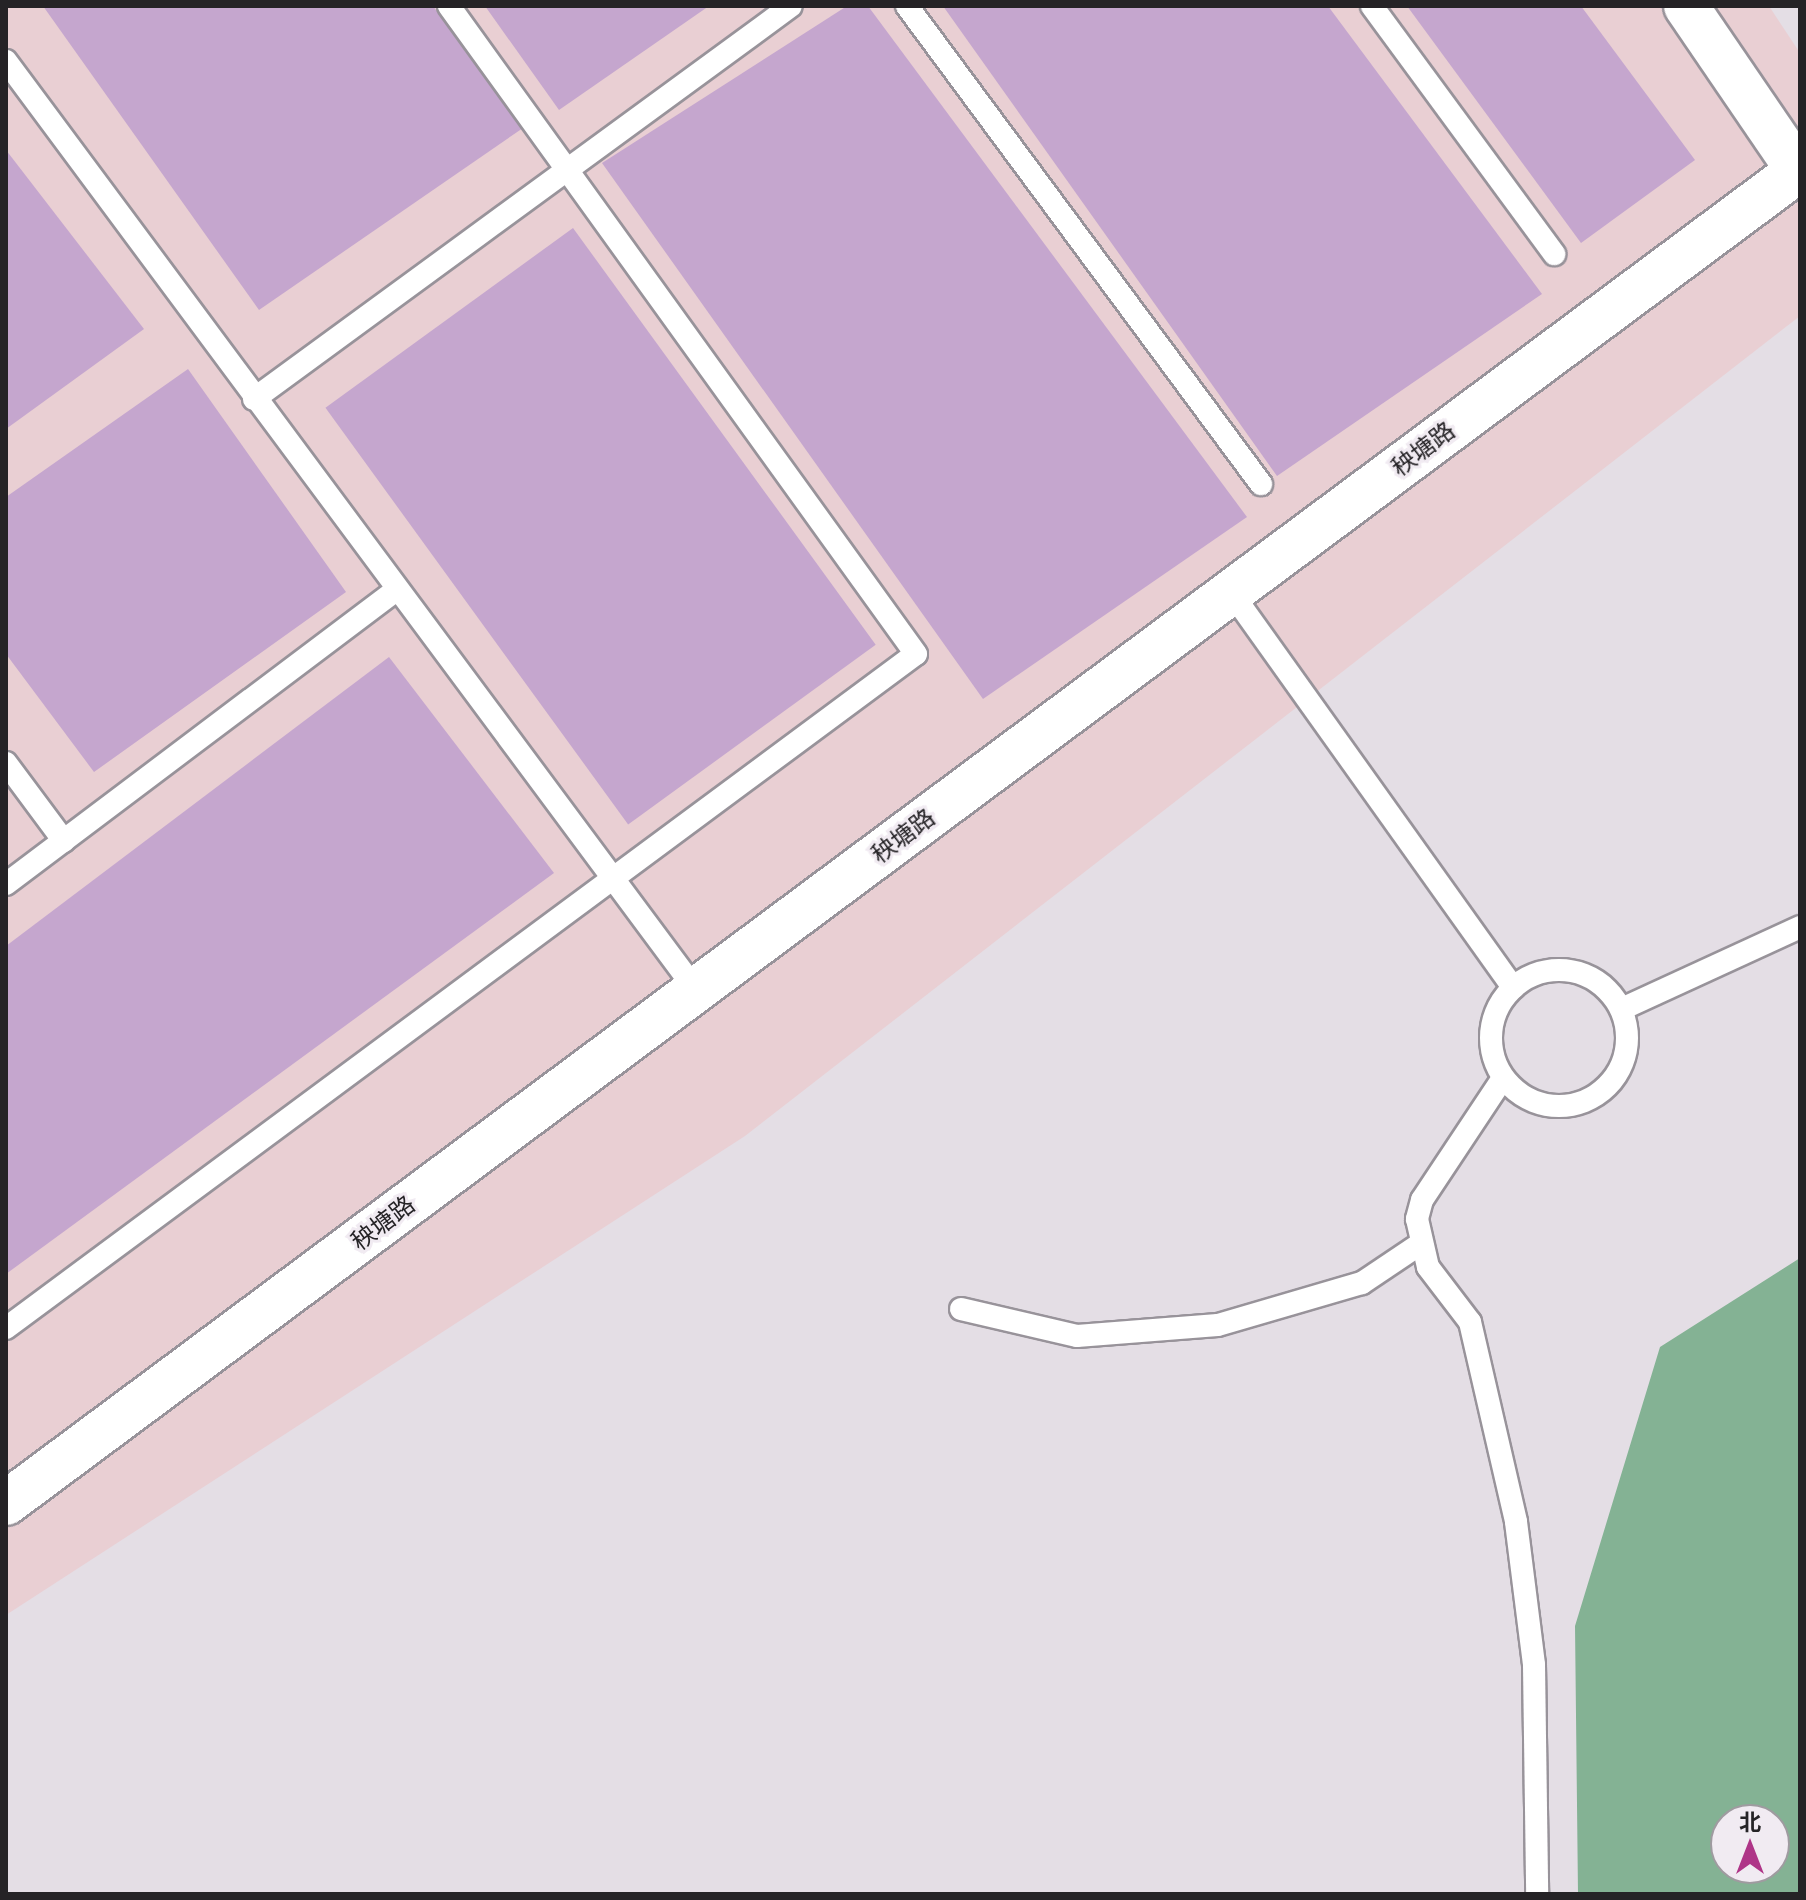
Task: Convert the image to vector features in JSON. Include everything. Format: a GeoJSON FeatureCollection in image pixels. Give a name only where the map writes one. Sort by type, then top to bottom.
{"type":"FeatureCollection","features":[{"type":"Feature","properties":{"kind":"main road"},"geometry":{"type":"LineString","coordinates":[[1686,6],[1799,169]]}},
{"type":"Feature","properties":{"kind":"main road","name":"秧塘路"},"geometry":{"type":"LineString","coordinates":[[6,1503],[1799,169]]}},
{"type":"Feature","properties":{"kind":"lane"},"geometry":{"type":"LineString","coordinates":[[6,1328],[916,654],[449,6]]}},
{"type":"Feature","properties":{"kind":"lane"},"geometry":{"type":"LineString","coordinates":[[254,399],[791,6]]}},
{"type":"Feature","properties":{"kind":"lane"},"geometry":{"type":"LineString","coordinates":[[907,6],[1261,484]]}},
{"type":"Feature","properties":{"kind":"lane"},"geometry":{"type":"LineString","coordinates":[[1372,6],[1554,254]]}},
{"type":"Feature","properties":{"kind":"lane"},"geometry":{"type":"LineString","coordinates":[[6,61],[395,591],[696,990]]}},
{"type":"Feature","properties":{"kind":"lane"},"geometry":{"type":"LineString","coordinates":[[6,884],[395,591]]}},
{"type":"Feature","properties":{"kind":"lane"},"geometry":{"type":"LineString","coordinates":[[1231,592],[1513,988]]}},
{"type":"Feature","properties":{"kind":"lane"},"geometry":{"type":"LineString","coordinates":[[6,763],[64,841]]}},
{"type":"Feature","properties":{"kind":"lane"},"geometry":{"type":"LineString","coordinates":[[1622,1009],[1800,927]]}},
{"type":"Feature","properties":{"kind":"lane"},"geometry":{"type":"LineString","coordinates":[[1568,970],[1590,977],[1622,1009],[1627,1054],[1603,1091],[1584,1103],[1539,1104],[1519,1095],[1503,1078],[1490,1036],[1494,1014],[1513,988],[1545,971],[1568,970]]}},
{"type":"Feature","properties":{"kind":"lane"},"geometry":{"type":"LineString","coordinates":[[1503,1078],[1422,1200],[1420,1244],[1428,1267],[1470,1322],[1516,1522],[1534,1665],[1537,1894]]}},
{"type":"Feature","properties":{"kind":"lane"},"geometry":{"type":"LineString","coordinates":[[961,1309],[1077,1336],[1218,1325],[1362,1283],[1420,1244]]}},
{"type":"Feature","properties":{"kind":"shaded area"},"geometry":{"type":"Polygon","coordinates":[[[6,6],[1769,6],[1800,53],[1800,316],[745,1136],[6,1615],[6,6]]]}},
{"type":"Feature","properties":{"kind":"green space"},"geometry":{"type":"Polygon","coordinates":[[[1800,1258],[1800,1894],[1578,1894],[1575,1626],[1660,1347],[1800,1258]]]}},
{"type":"Feature","properties":{"kind":"building"},"geometry":{"type":"Polygon","coordinates":[[[43,6],[433,6],[523,128],[259,310],[43,6]]]}},
{"type":"Feature","properties":{"kind":"building"},"geometry":{"type":"Polygon","coordinates":[[[485,6],[709,6],[559,110],[485,6]]]}},
{"type":"Feature","properties":{"kind":"building"},"geometry":{"type":"Polygon","coordinates":[[[847,6],[868,6],[1247,517],[983,699],[602,163],[847,6]]]}},
{"type":"Feature","properties":{"kind":"building"},"geometry":{"type":"Polygon","coordinates":[[[943,6],[1328,6],[1542,294],[1277,476],[943,6]]]}},
{"type":"Feature","properties":{"kind":"building"},"geometry":{"type":"Polygon","coordinates":[[[1407,6],[1581,6],[1695,160],[1581,243],[1407,6]]]}},
{"type":"Feature","properties":{"kind":"building"},"geometry":{"type":"Polygon","coordinates":[[[6,150],[144,329],[6,429],[6,150]]]}},
{"type":"Feature","properties":{"kind":"building"},"geometry":{"type":"Polygon","coordinates":[[[573,228],[876,645],[628,825],[325,408],[573,228]]]}},
{"type":"Feature","properties":{"kind":"building"},"geometry":{"type":"Polygon","coordinates":[[[188,369],[346,592],[94,772],[6,654],[6,497],[188,369]]]}},
{"type":"Feature","properties":{"kind":"building"},"geometry":{"type":"Polygon","coordinates":[[[389,657],[554,873],[6,1274],[6,946],[389,657]]]}}]}
